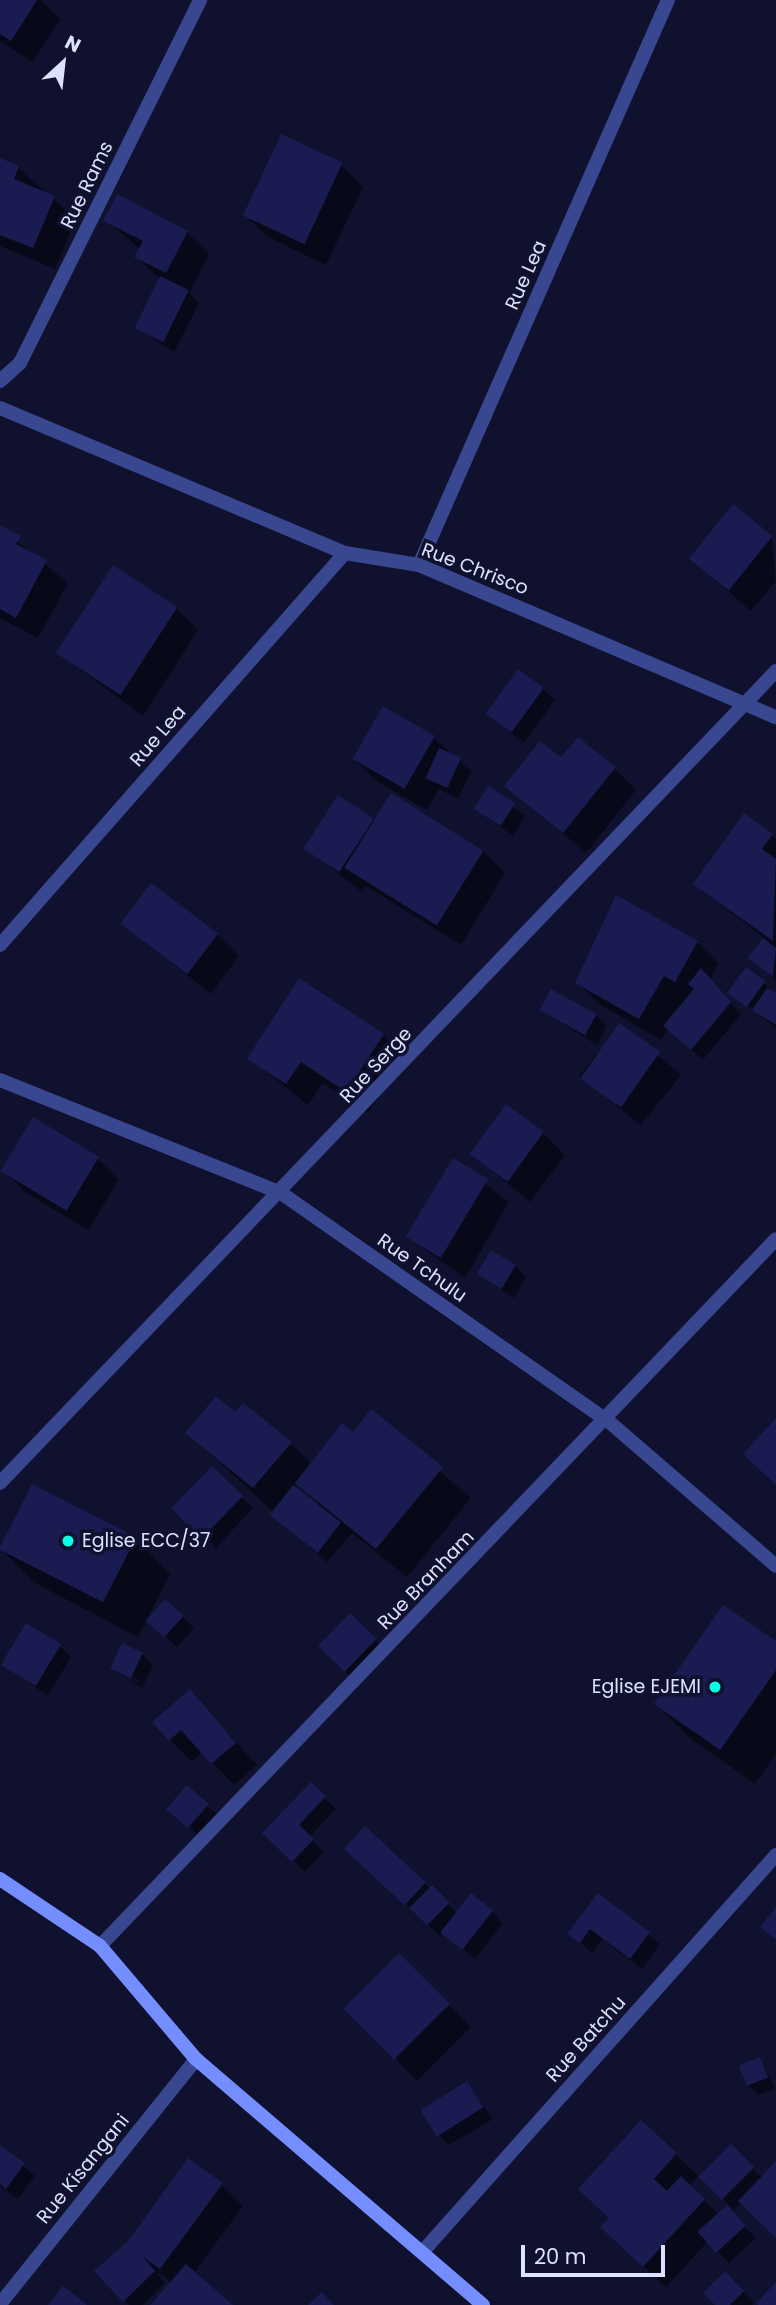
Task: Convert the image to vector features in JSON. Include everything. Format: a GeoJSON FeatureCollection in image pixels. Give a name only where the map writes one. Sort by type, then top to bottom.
{"type":"FeatureCollection","features":[{"type":"Feature","properties":{"kind":"street","name":"Rue Rams"},"geometry":{"type":"LineString","coordinates":[[0,381],[20,363],[200,0]]}},
{"type":"Feature","properties":{"kind":"street","name":"Rue Lea"},"geometry":{"type":"LineString","coordinates":[[419,565],[667,0]]}},
{"type":"Feature","properties":{"kind":"street","name":"Rue Chrisco"},"geometry":{"type":"LineString","coordinates":[[0,408],[345,553],[419,565],[747,700],[776,717]]}},
{"type":"Feature","properties":{"kind":"street","name":"Rue Lea"},"geometry":{"type":"LineString","coordinates":[[0,945],[345,553]]}},
{"type":"Feature","properties":{"kind":"street","name":"Rue Serge"},"geometry":{"type":"LineString","coordinates":[[0,1483],[281,1194],[776,671]]}},
{"type":"Feature","properties":{"kind":"street","name":"Rue Tchulu"},"geometry":{"type":"LineString","coordinates":[[0,1080],[281,1194],[607,1420],[776,1566]]}},
{"type":"Feature","properties":{"kind":"street","name":"Rue Branham"},"geometry":{"type":"LineString","coordinates":[[100,1946],[607,1420],[776,1239]]}},
{"type":"Feature","properties":{"kind":"street","name":"Rue Batchu"},"geometry":{"type":"LineString","coordinates":[[425,2249],[776,1855]]}},
{"type":"Feature","properties":{"kind":"street"},"geometry":{"type":"LineString","coordinates":[[0,1879],[100,1946],[196,2059],[425,2249],[483,2305]]}},
{"type":"Feature","properties":{"kind":"street","name":"Rue Kisangani"},"geometry":{"type":"LineString","coordinates":[[0,2304],[196,2059]]}},
{"type":"Feature","properties":{"kind":"building"},"geometry":{"type":"Polygon","coordinates":[[[0,0],[37,0],[11,41],[0,34],[0,0]]]}},
{"type":"Feature","properties":{"kind":"building"},"geometry":{"type":"Polygon","coordinates":[[[281,134],[343,163],[305,244],[243,216],[281,134]]]}},
{"type":"Feature","properties":{"kind":"building"},"geometry":{"type":"Polygon","coordinates":[[[0,158],[19,166],[14,179],[55,196],[33,248],[0,235],[0,158]]]}},
{"type":"Feature","properties":{"kind":"building"},"geometry":{"type":"Polygon","coordinates":[[[117,194],[188,231],[166,273],[134,257],[143,241],[103,221],[117,194]]]}},
{"type":"Feature","properties":{"kind":"building"},"geometry":{"type":"Polygon","coordinates":[[[160,276],[189,290],[163,342],[135,328],[160,276]]]}},
{"type":"Feature","properties":{"kind":"building"},"geometry":{"type":"Polygon","coordinates":[[[733,504],[773,536],[729,590],[689,558],[733,504]]]}},
{"type":"Feature","properties":{"kind":"building"},"geometry":{"type":"Polygon","coordinates":[[[0,525],[21,536],[16,544],[47,560],[16,618],[0,609],[0,525]]]}},
{"type":"Feature","properties":{"kind":"building"},"geometry":{"type":"Polygon","coordinates":[[[113,565],[178,607],[120,695],[56,653],[113,565]]]}},
{"type":"Feature","properties":{"kind":"building"},"geometry":{"type":"Polygon","coordinates":[[[518,669],[544,688],[512,732],[486,713],[518,669]]]}},
{"type":"Feature","properties":{"kind":"building"},"geometry":{"type":"Polygon","coordinates":[[[383,706],[435,736],[404,789],[352,759],[383,706]]]}},
{"type":"Feature","properties":{"kind":"building"},"geometry":{"type":"Polygon","coordinates":[[[578,737],[616,767],[563,833],[504,786],[540,741],[561,757],[578,737]]]}},
{"type":"Feature","properties":{"kind":"building"},"geometry":{"type":"Polygon","coordinates":[[[439,748],[461,758],[448,788],[426,778],[439,748]]]}},
{"type":"Feature","properties":{"kind":"building"},"geometry":{"type":"Polygon","coordinates":[[[488,786],[515,803],[501,826],[474,809],[488,786]]]}},
{"type":"Feature","properties":{"kind":"building"},"geometry":{"type":"Polygon","coordinates":[[[391,793],[483,851],[437,925],[344,868],[391,793]]]}},
{"type":"Feature","properties":{"kind":"building"},"geometry":{"type":"Polygon","coordinates":[[[338,795],[374,818],[339,872],[303,849],[338,795]]]}},
{"type":"Feature","properties":{"kind":"building"},"geometry":{"type":"Polygon","coordinates":[[[744,813],[773,834],[762,849],[776,859],[773,941],[693,884],[744,813]]]}},
{"type":"Feature","properties":{"kind":"building"},"geometry":{"type":"Polygon","coordinates":[[[151,883],[218,934],[187,974],[120,924],[151,883]]]}},
{"type":"Feature","properties":{"kind":"building"},"geometry":{"type":"Polygon","coordinates":[[[616,895],[698,941],[675,982],[664,976],[639,1019],[575,983],[616,895]]]}},
{"type":"Feature","properties":{"kind":"building"},"geometry":{"type":"Polygon","coordinates":[[[763,938],[776,948],[773,977],[748,958],[763,938]]]}},
{"type":"Feature","properties":{"kind":"building"},"geometry":{"type":"Polygon","coordinates":[[[746,967],[765,981],[747,1007],[727,993],[746,967]]]}},
{"type":"Feature","properties":{"kind":"building"},"geometry":{"type":"Polygon","coordinates":[[[701,968],[731,1002],[691,1050],[663,1026],[694,989],[688,984],[701,968]]]}},
{"type":"Feature","properties":{"kind":"building"},"geometry":{"type":"Polygon","coordinates":[[[299,978],[384,1034],[346,1092],[301,1062],[286,1084],[247,1059],[299,978]]]}},
{"type":"Feature","properties":{"kind":"building"},"geometry":{"type":"Polygon","coordinates":[[[767,988],[776,993],[776,1025],[752,1010],[767,988]]]}},
{"type":"Feature","properties":{"kind":"building"},"geometry":{"type":"Polygon","coordinates":[[[551,989],[596,1014],[585,1035],[539,1010],[551,989]]]}},
{"type":"Feature","properties":{"kind":"building"},"geometry":{"type":"Polygon","coordinates":[[[619,1023],[660,1052],[621,1107],[580,1079],[619,1023]]]}},
{"type":"Feature","properties":{"kind":"building"},"geometry":{"type":"Polygon","coordinates":[[[506,1104],[544,1132],[508,1182],[470,1154],[506,1104]]]}},
{"type":"Feature","properties":{"kind":"building"},"geometry":{"type":"Polygon","coordinates":[[[33,1117],[99,1157],[67,1211],[1,1171],[33,1117]]]}},
{"type":"Feature","properties":{"kind":"building"},"geometry":{"type":"Polygon","coordinates":[[[453,1158],[488,1179],[441,1258],[406,1237],[453,1158]]]}},
{"type":"Feature","properties":{"kind":"building"},"geometry":{"type":"Polygon","coordinates":[[[491,1250],[516,1265],[501,1289],[477,1274],[491,1250]]]}},
{"type":"Feature","properties":{"kind":"building"},"geometry":{"type":"Polygon","coordinates":[[[216,1396],[235,1412],[243,1403],[292,1442],[253,1488],[185,1433],[216,1396]]]}},
{"type":"Feature","properties":{"kind":"building"},"geometry":{"type":"Polygon","coordinates":[[[371,1409],[443,1467],[376,1549],[295,1483],[342,1423],[353,1432],[371,1409]]]}},
{"type":"Feature","properties":{"kind":"building"},"geometry":{"type":"Polygon","coordinates":[[[776,1418],[776,1485],[743,1454],[776,1418]]]}},
{"type":"Feature","properties":{"kind":"building"},"geometry":{"type":"Polygon","coordinates":[[[212,1466],[243,1496],[202,1538],[171,1508],[212,1466]]]}},
{"type":"Feature","properties":{"kind":"building","name":"Eglise ECC/37"},"geometry":{"type":"Polygon","coordinates":[[[32,1484],[136,1537],[103,1602],[0,1550],[32,1484]]]}},
{"type":"Feature","properties":{"kind":"building"},"geometry":{"type":"Polygon","coordinates":[[[293,1485],[341,1523],[318,1552],[270,1515],[293,1485]]]}},
{"type":"Feature","properties":{"kind":"building"},"geometry":{"type":"Polygon","coordinates":[[[165,1599],[184,1616],[164,1637],[146,1621],[165,1599]]]}},
{"type":"Feature","properties":{"kind":"building","name":"Eglise EJEMI"},"geometry":{"type":"Polygon","coordinates":[[[723,1605],[776,1641],[776,1670],[720,1750],[654,1704],[723,1605]]]}},
{"type":"Feature","properties":{"kind":"building"},"geometry":{"type":"Polygon","coordinates":[[[350,1613],[377,1639],[345,1672],[318,1646],[350,1613]]]}},
{"type":"Feature","properties":{"kind":"building"},"geometry":{"type":"Polygon","coordinates":[[[26,1623],[61,1644],[36,1686],[1,1665],[26,1623]]]}},
{"type":"Feature","properties":{"kind":"building"},"geometry":{"type":"Polygon","coordinates":[[[122,1643],[143,1653],[131,1678],[110,1668],[122,1643]]]}},
{"type":"Feature","properties":{"kind":"building"},"geometry":{"type":"Polygon","coordinates":[[[190,1689],[236,1743],[211,1764],[181,1730],[169,1741],[152,1722],[190,1689]]]}},
{"type":"Feature","properties":{"kind":"building"},"geometry":{"type":"Polygon","coordinates":[[[311,1782],[326,1796],[299,1825],[314,1839],[292,1862],[262,1833],[311,1782]]]}},
{"type":"Feature","properties":{"kind":"building"},"geometry":{"type":"Polygon","coordinates":[[[187,1785],[209,1804],[188,1828],[166,1809],[187,1785]]]}},
{"type":"Feature","properties":{"kind":"building"},"geometry":{"type":"Polygon","coordinates":[[[365,1826],[426,1883],[405,1905],[344,1849],[365,1826]]]}},
{"type":"Feature","properties":{"kind":"building"},"geometry":{"type":"Polygon","coordinates":[[[432,1885],[450,1903],[427,1925],[409,1908],[432,1885]]]}},
{"type":"Feature","properties":{"kind":"building"},"geometry":{"type":"Polygon","coordinates":[[[471,1893],[493,1910],[462,1950],[440,1932],[471,1893]]]}},
{"type":"Feature","properties":{"kind":"building"},"geometry":{"type":"Polygon","coordinates":[[[598,1893],[650,1932],[630,1959],[590,1929],[580,1943],[567,1934],[598,1893]]]}},
{"type":"Feature","properties":{"kind":"building"},"geometry":{"type":"Polygon","coordinates":[[[776,1907],[776,1940],[760,1927],[776,1907]]]}},
{"type":"Feature","properties":{"kind":"building"},"geometry":{"type":"Polygon","coordinates":[[[399,1953],[450,2004],[394,2060],[343,2009],[399,1953]]]}},
{"type":"Feature","properties":{"kind":"building"},"geometry":{"type":"Polygon","coordinates":[[[760,2057],[768,2077],[747,2086],[739,2066],[760,2057]]]}},
{"type":"Feature","properties":{"kind":"building"},"geometry":{"type":"Polygon","coordinates":[[[467,2081],[483,2107],[437,2136],[420,2110],[467,2081]]]}},
{"type":"Feature","properties":{"kind":"building"},"geometry":{"type":"Polygon","coordinates":[[[641,2120],[677,2153],[654,2179],[667,2191],[681,2176],[705,2199],[643,2267],[600,2227],[609,2218],[578,2189],[641,2120]]]}},
{"type":"Feature","properties":{"kind":"building"},"geometry":{"type":"Polygon","coordinates":[[[731,2144],[754,2167],[722,2200],[698,2177],[731,2144]]]}},
{"type":"Feature","properties":{"kind":"building"},"geometry":{"type":"Polygon","coordinates":[[[0,2145],[25,2163],[6,2189],[0,2184],[0,2145]]]}},
{"type":"Feature","properties":{"kind":"building"},"geometry":{"type":"Polygon","coordinates":[[[188,2158],[223,2183],[160,2269],[143,2257],[155,2271],[123,2302],[94,2271],[128,2241],[188,2158]]]}},
{"type":"Feature","properties":{"kind":"building"},"geometry":{"type":"Polygon","coordinates":[[[776,2161],[776,2238],[738,2201],[776,2161]]]}},
{"type":"Feature","properties":{"kind":"building"},"geometry":{"type":"Polygon","coordinates":[[[727,2205],[746,2226],[716,2253],[697,2232],[727,2205]]]}},
{"type":"Feature","properties":{"kind":"building"},"geometry":{"type":"Polygon","coordinates":[[[186,2264],[233,2305],[150,2305],[186,2264]]]}},
{"type":"Feature","properties":{"kind":"building"},"geometry":{"type":"Polygon","coordinates":[[[725,2271],[744,2291],[730,2305],[715,2305],[703,2293],[725,2271]]]}},
{"type":"Feature","properties":{"kind":"building"},"geometry":{"type":"Polygon","coordinates":[[[776,2282],[776,2305],[758,2305],[756,2303],[776,2282]]]}},
{"type":"Feature","properties":{"kind":"building"},"geometry":{"type":"Polygon","coordinates":[[[63,2286],[87,2305],[48,2305],[63,2286]]]}},
{"type":"Feature","properties":{"kind":"building"},"geometry":{"type":"Polygon","coordinates":[[[322,2292],[334,2305],[308,2305],[322,2292]]]}},
{"type":"Feature","properties":{"kind":"place","name":"Eglise ECC/37"},"geometry":{"type":"Point","coordinates":[68,1541]}},
{"type":"Feature","properties":{"kind":"place","name":"Eglise EJEMI"},"geometry":{"type":"Point","coordinates":[715,1687]}}]}
